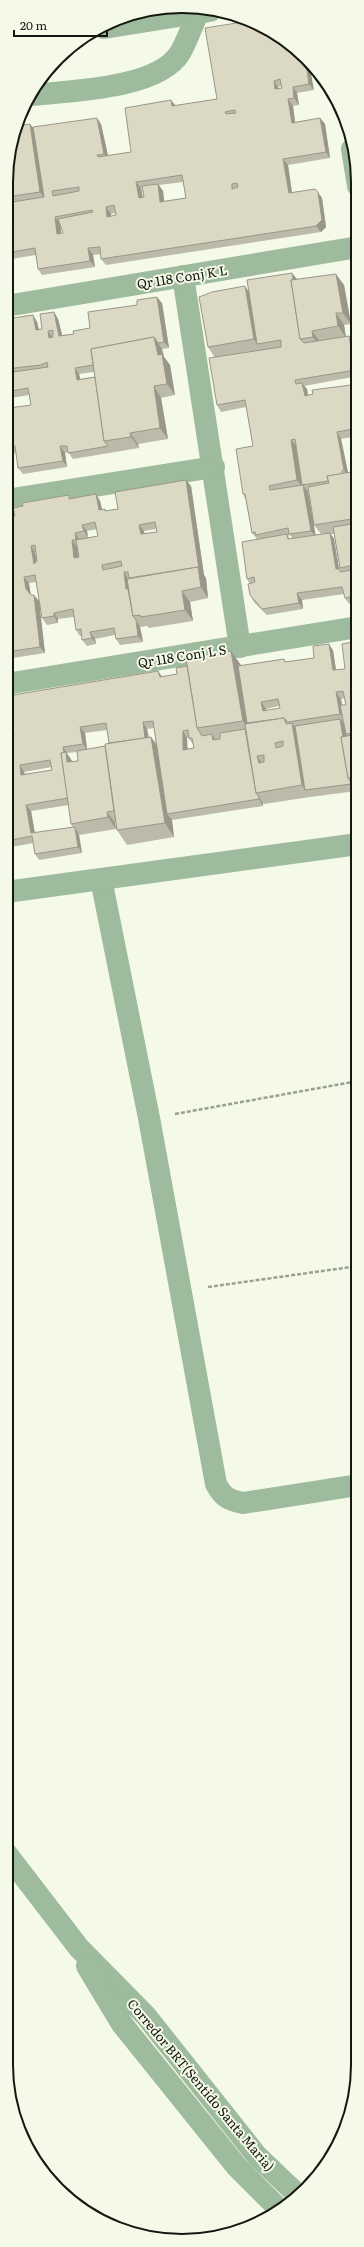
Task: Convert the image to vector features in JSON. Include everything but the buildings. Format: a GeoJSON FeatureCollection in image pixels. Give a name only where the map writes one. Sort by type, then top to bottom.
{"type":"FeatureCollection","features":[{"type":"Feature","properties":{"kind":"street"},"geometry":{"type":"LineString","coordinates":[[117,26],[196,13]]}},
{"type":"Feature","properties":{"kind":"street"},"geometry":{"type":"LineString","coordinates":[[38,94],[128,84],[158,72],[180,54],[203,14]]}},
{"type":"Feature","properties":{"kind":"street","name":"Qr 118 Conj K L"},"geometry":{"type":"LineString","coordinates":[[13,305],[351,249]]}},
{"type":"Feature","properties":{"kind":"street"},"geometry":{"type":"LineString","coordinates":[[183,276],[214,468],[240,646]]}},
{"type":"Feature","properties":{"kind":"street"},"geometry":{"type":"LineString","coordinates":[[13,499],[214,468]]}},
{"type":"Feature","properties":{"kind":"street","name":"Qr 118 Conj L S"},"geometry":{"type":"LineString","coordinates":[[13,683],[351,628]]}},
{"type":"Feature","properties":{"kind":"street"},"geometry":{"type":"LineString","coordinates":[[13,891],[351,845]]}},
{"type":"Feature","properties":{"kind":"street"},"geometry":{"type":"LineString","coordinates":[[101,880],[149,1118],[216,1484],[221,1494],[229,1500],[243,1503],[351,1486]]}},
{"type":"Feature","properties":{"kind":"street"},"geometry":{"type":"LineString","coordinates":[[13,1862],[99,1977],[122,2024],[237,2167],[277,2206]]}},
{"type":"Feature","properties":{"kind":"street","name":"Corredor BRT(Sentido Santa Maria)"},"geometry":{"type":"LineString","coordinates":[[99,1977],[146,2016],[258,2156],[294,2191]]}},
{"type":"Feature","properties":{"kind":"path"},"geometry":{"type":"LineString","coordinates":[[149,1118],[351,1081]]}},
{"type":"Feature","properties":{"kind":"path"},"geometry":{"type":"LineString","coordinates":[[180,1291],[351,1267]]}}]}
